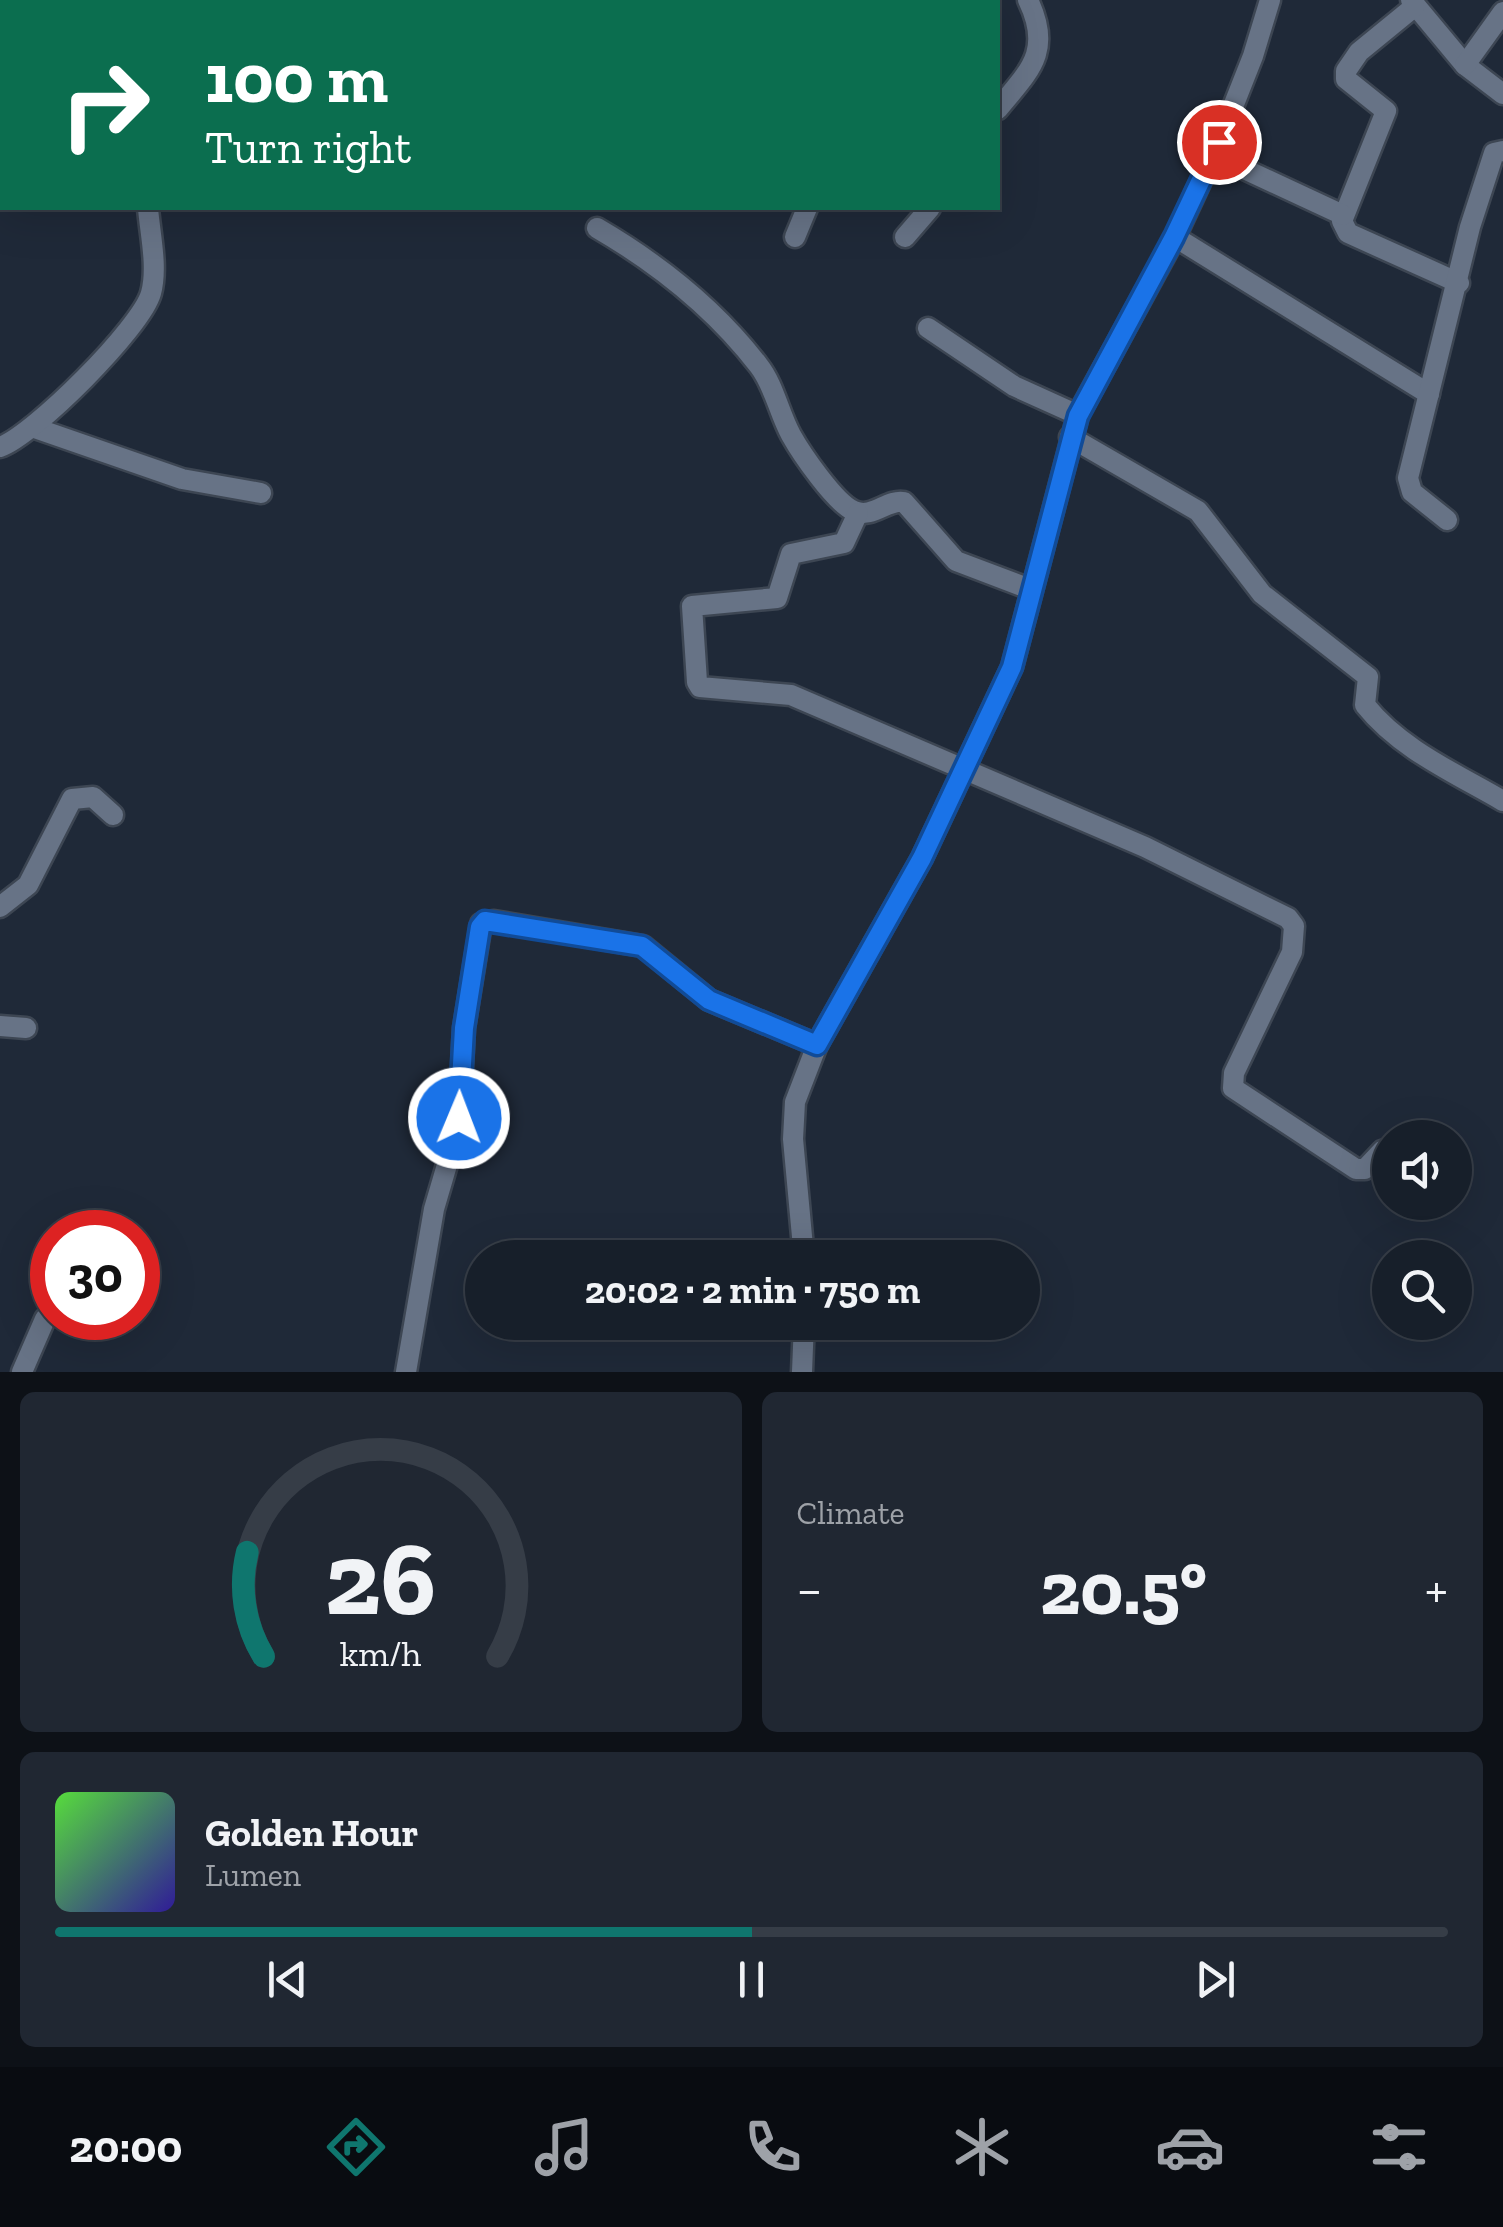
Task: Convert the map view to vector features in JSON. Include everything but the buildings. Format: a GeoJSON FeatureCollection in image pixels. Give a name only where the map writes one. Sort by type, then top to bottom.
{"type":"FeatureCollection","features":[{"type":"Feature","properties":{"kind":"street"},"geometry":{"type":"LineString","coordinates":[[1000,106],[1036,59],[1040,34],[1028,0]]}},
{"type":"Feature","properties":{"kind":"street"},"geometry":{"type":"LineString","coordinates":[[802,1240],[792,1119],[817,1045],[922,858],[1012,667],[1078,416],[1214,155],[1241,90],[1270,0]]}},
{"type":"Feature","properties":{"kind":"street"},"geometry":{"type":"LineString","coordinates":[[1459,283],[1348,233],[1342,225],[1386,111],[1346,79],[1346,71],[1359,52],[1412,4],[1465,65],[1503,94]]}},
{"type":"Feature","properties":{"kind":"street"},"geometry":{"type":"LineString","coordinates":[[1465,65],[1503,12]]}},
{"type":"Feature","properties":{"kind":"street"},"geometry":{"type":"LineString","coordinates":[[1446,520],[1420,501],[1407,483],[1470,227],[1491,159],[1496,151],[1503,151]]}},
{"type":"Feature","properties":{"kind":"street"},"geometry":{"type":"LineString","coordinates":[[1214,155],[1343,215]]}},
{"type":"Feature","properties":{"kind":"street"},"geometry":{"type":"LineString","coordinates":[[0,448],[32,427],[110,352],[148,302],[153,265],[148,210]]}},
{"type":"Feature","properties":{"kind":"street"},"geometry":{"type":"LineString","coordinates":[[796,237],[806,210]]}},
{"type":"Feature","properties":{"kind":"street"},"geometry":{"type":"LineString","coordinates":[[905,237],[928,210]]}},
{"type":"Feature","properties":{"kind":"street"},"geometry":{"type":"LineString","coordinates":[[597,228],[652,262],[714,317],[760,366],[792,437],[834,493],[858,512],[904,502],[956,561],[1030,590]]}},
{"type":"Feature","properties":{"kind":"street"},"geometry":{"type":"LineString","coordinates":[[1174,237],[1429,394]]}},
{"type":"Feature","properties":{"kind":"street"},"geometry":{"type":"LineString","coordinates":[[928,328],[1014,386],[1078,416]]}},
{"type":"Feature","properties":{"kind":"street"},"geometry":{"type":"LineString","coordinates":[[32,427],[182,479],[260,493]]}},
{"type":"Feature","properties":{"kind":"street"},"geometry":{"type":"LineString","coordinates":[[1070,437],[1198,511],[1262,594],[1368,676],[1365,705],[1382,724],[1410,746],[1503,801]]}},
{"type":"Feature","properties":{"kind":"street"},"geometry":{"type":"LineString","coordinates":[[858,512],[844,543],[791,554],[780,592],[773,600],[692,606],[697,682],[710,690],[770,690],[792,695],[962,772],[1129,840],[1288,918],[1294,926],[1292,952],[1231,1085],[1356,1169],[1365,1169],[1372,1162]]}},
{"type":"Feature","properties":{"kind":"street"},"geometry":{"type":"LineString","coordinates":[[0,908],[28,885],[72,799],[93,797],[113,815]]}},
{"type":"Feature","properties":{"kind":"street"},"geometry":{"type":"LineString","coordinates":[[406,1372],[434,1210],[458,1129],[464,1028],[480,927],[485,921],[642,946],[709,1000],[817,1045]]}},
{"type":"Feature","properties":{"kind":"street"},"geometry":{"type":"LineString","coordinates":[[0,1026],[26,1028]]}},
{"type":"Feature","properties":{"kind":"street"},"geometry":{"type":"LineString","coordinates":[[22,1372],[35,1340]]}},
{"type":"Feature","properties":{"kind":"street"},"geometry":{"type":"LineString","coordinates":[[802,1372],[803,1340]]}},
{"type":"Feature","properties":{"kind":"route"},"geometry":{"type":"LineString","coordinates":[[459,1118],[464,1028],[480,927],[485,921],[642,946],[709,1000],[817,1045],[922,858],[1012,667],[1078,416],[1174,237],[1219,142]]}}]}
